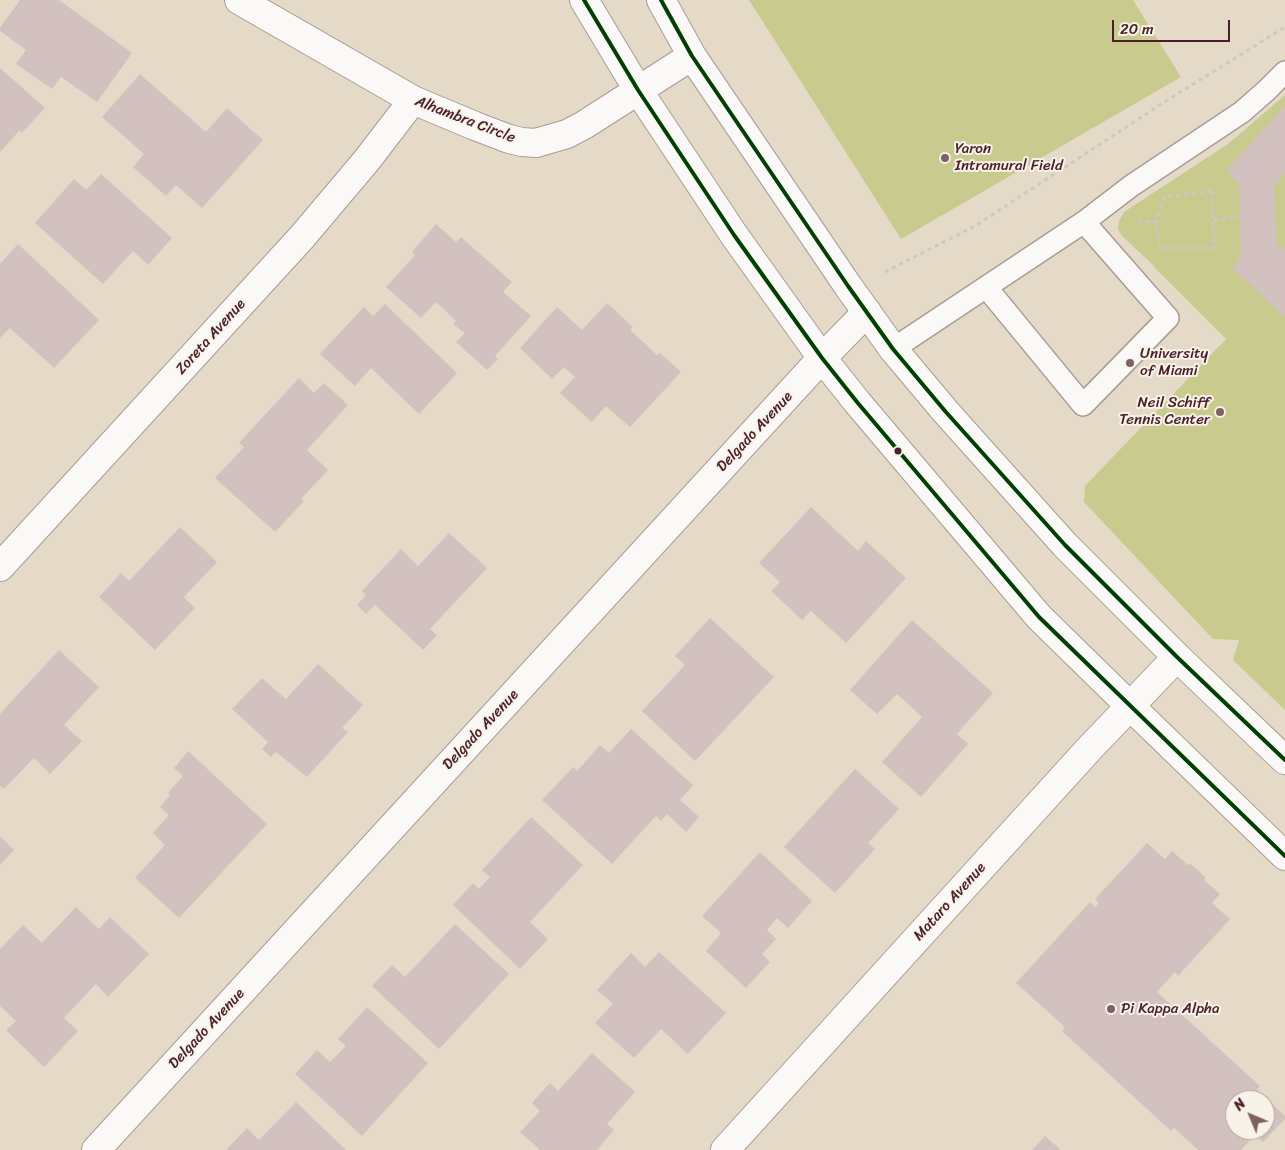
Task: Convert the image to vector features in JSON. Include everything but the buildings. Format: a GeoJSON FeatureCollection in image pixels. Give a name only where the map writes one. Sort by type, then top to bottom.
{"type":"FeatureCollection","features":[{"type":"Feature","properties":{"kind":"street","name":"Alhambra Circle"},"geometry":{"type":"LineString","coordinates":[[239,0],[413,100],[475,126],[522,142],[536,143],[567,134],[692,56]]}},
{"type":"Feature","properties":{"kind":"street"},"geometry":{"type":"LineString","coordinates":[[584,0],[638,90],[734,235],[822,358],[857,402],[1040,617],[1285,856]]}},
{"type":"Feature","properties":{"kind":"street"},"geometry":{"type":"LineString","coordinates":[[661,0],[692,56],[893,349],[1065,545],[1177,657],[1285,760]]}},
{"type":"Feature","properties":{"kind":"street","name":"Zoreta Avenue"},"geometry":{"type":"LineString","coordinates":[[0,567],[302,238],[367,160],[413,100]]}},
{"type":"Feature","properties":{"kind":"street","name":"Delgado Avenue"},"geometry":{"type":"LineString","coordinates":[[96,1150],[822,358],[867,312]]}},
{"type":"Feature","properties":{"kind":"street","name":"Mataro Avenue"},"geometry":{"type":"LineString","coordinates":[[725,1150],[1076,764],[1177,657]]}},
{"type":"Feature","properties":{"kind":"lane"},"geometry":{"type":"LineString","coordinates":[[893,349],[1084,222],[1131,186],[1242,112],[1285,72]]}},
{"type":"Feature","properties":{"kind":"lane"},"geometry":{"type":"LineString","coordinates":[[986,287],[1083,405],[1168,318],[1084,222]]}},
{"type":"Feature","properties":{"kind":"path"},"geometry":{"type":"LineString","coordinates":[[885,272],[975,226],[1285,27]]}},
{"type":"Feature","properties":{"kind":"path"},"geometry":{"type":"LineString","coordinates":[[1212,191],[1213,220],[1214,248],[1160,248],[1156,222],[1164,197],[1212,191]]}},
{"type":"Feature","properties":{"kind":"path"},"geometry":{"type":"LineString","coordinates":[[1213,220],[1240,217]]}},
{"type":"Feature","properties":{"kind":"green space","name":"Yaron Intramural Field"},"geometry":{"type":"Polygon","coordinates":[[[749,0],[1133,0],[1181,77],[901,239],[749,0]]]}},
{"type":"Feature","properties":{"kind":"green space","name":"Neil Schiff Tennis Center"},"geometry":{"type":"Polygon","coordinates":[[[1285,95],[1285,710],[1233,660],[1239,640],[1213,639],[1084,502],[1085,486],[1226,339],[1122,236],[1118,229],[1119,221],[1124,212],[1228,144],[1285,95]]]}},
{"type":"Feature","properties":{"kind":"transit line"},"geometry":{"type":"LineString","coordinates":[[584,0],[638,90],[734,235],[822,358],[857,402],[1039,617],[1285,856]]}},
{"type":"Feature","properties":{"kind":"transit line"},"geometry":{"type":"LineString","coordinates":[[661,0],[692,56],[893,349],[945,411],[1065,545],[1177,657],[1285,760]]}},
{"type":"Feature","properties":{"kind":"place","name":"Yaron Intramural Field"},"geometry":{"type":"Point","coordinates":[945,158]}},
{"type":"Feature","properties":{"kind":"place","name":"University of Miami"},"geometry":{"type":"Point","coordinates":[1130,363]}},
{"type":"Feature","properties":{"kind":"place","name":"Neil Schiff Tennis Center"},"geometry":{"type":"Point","coordinates":[1220,412]}},
{"type":"Feature","properties":{"kind":"place","name":"Pi Kappa Alpha"},"geometry":{"type":"Point","coordinates":[1111,1009]}}]}
